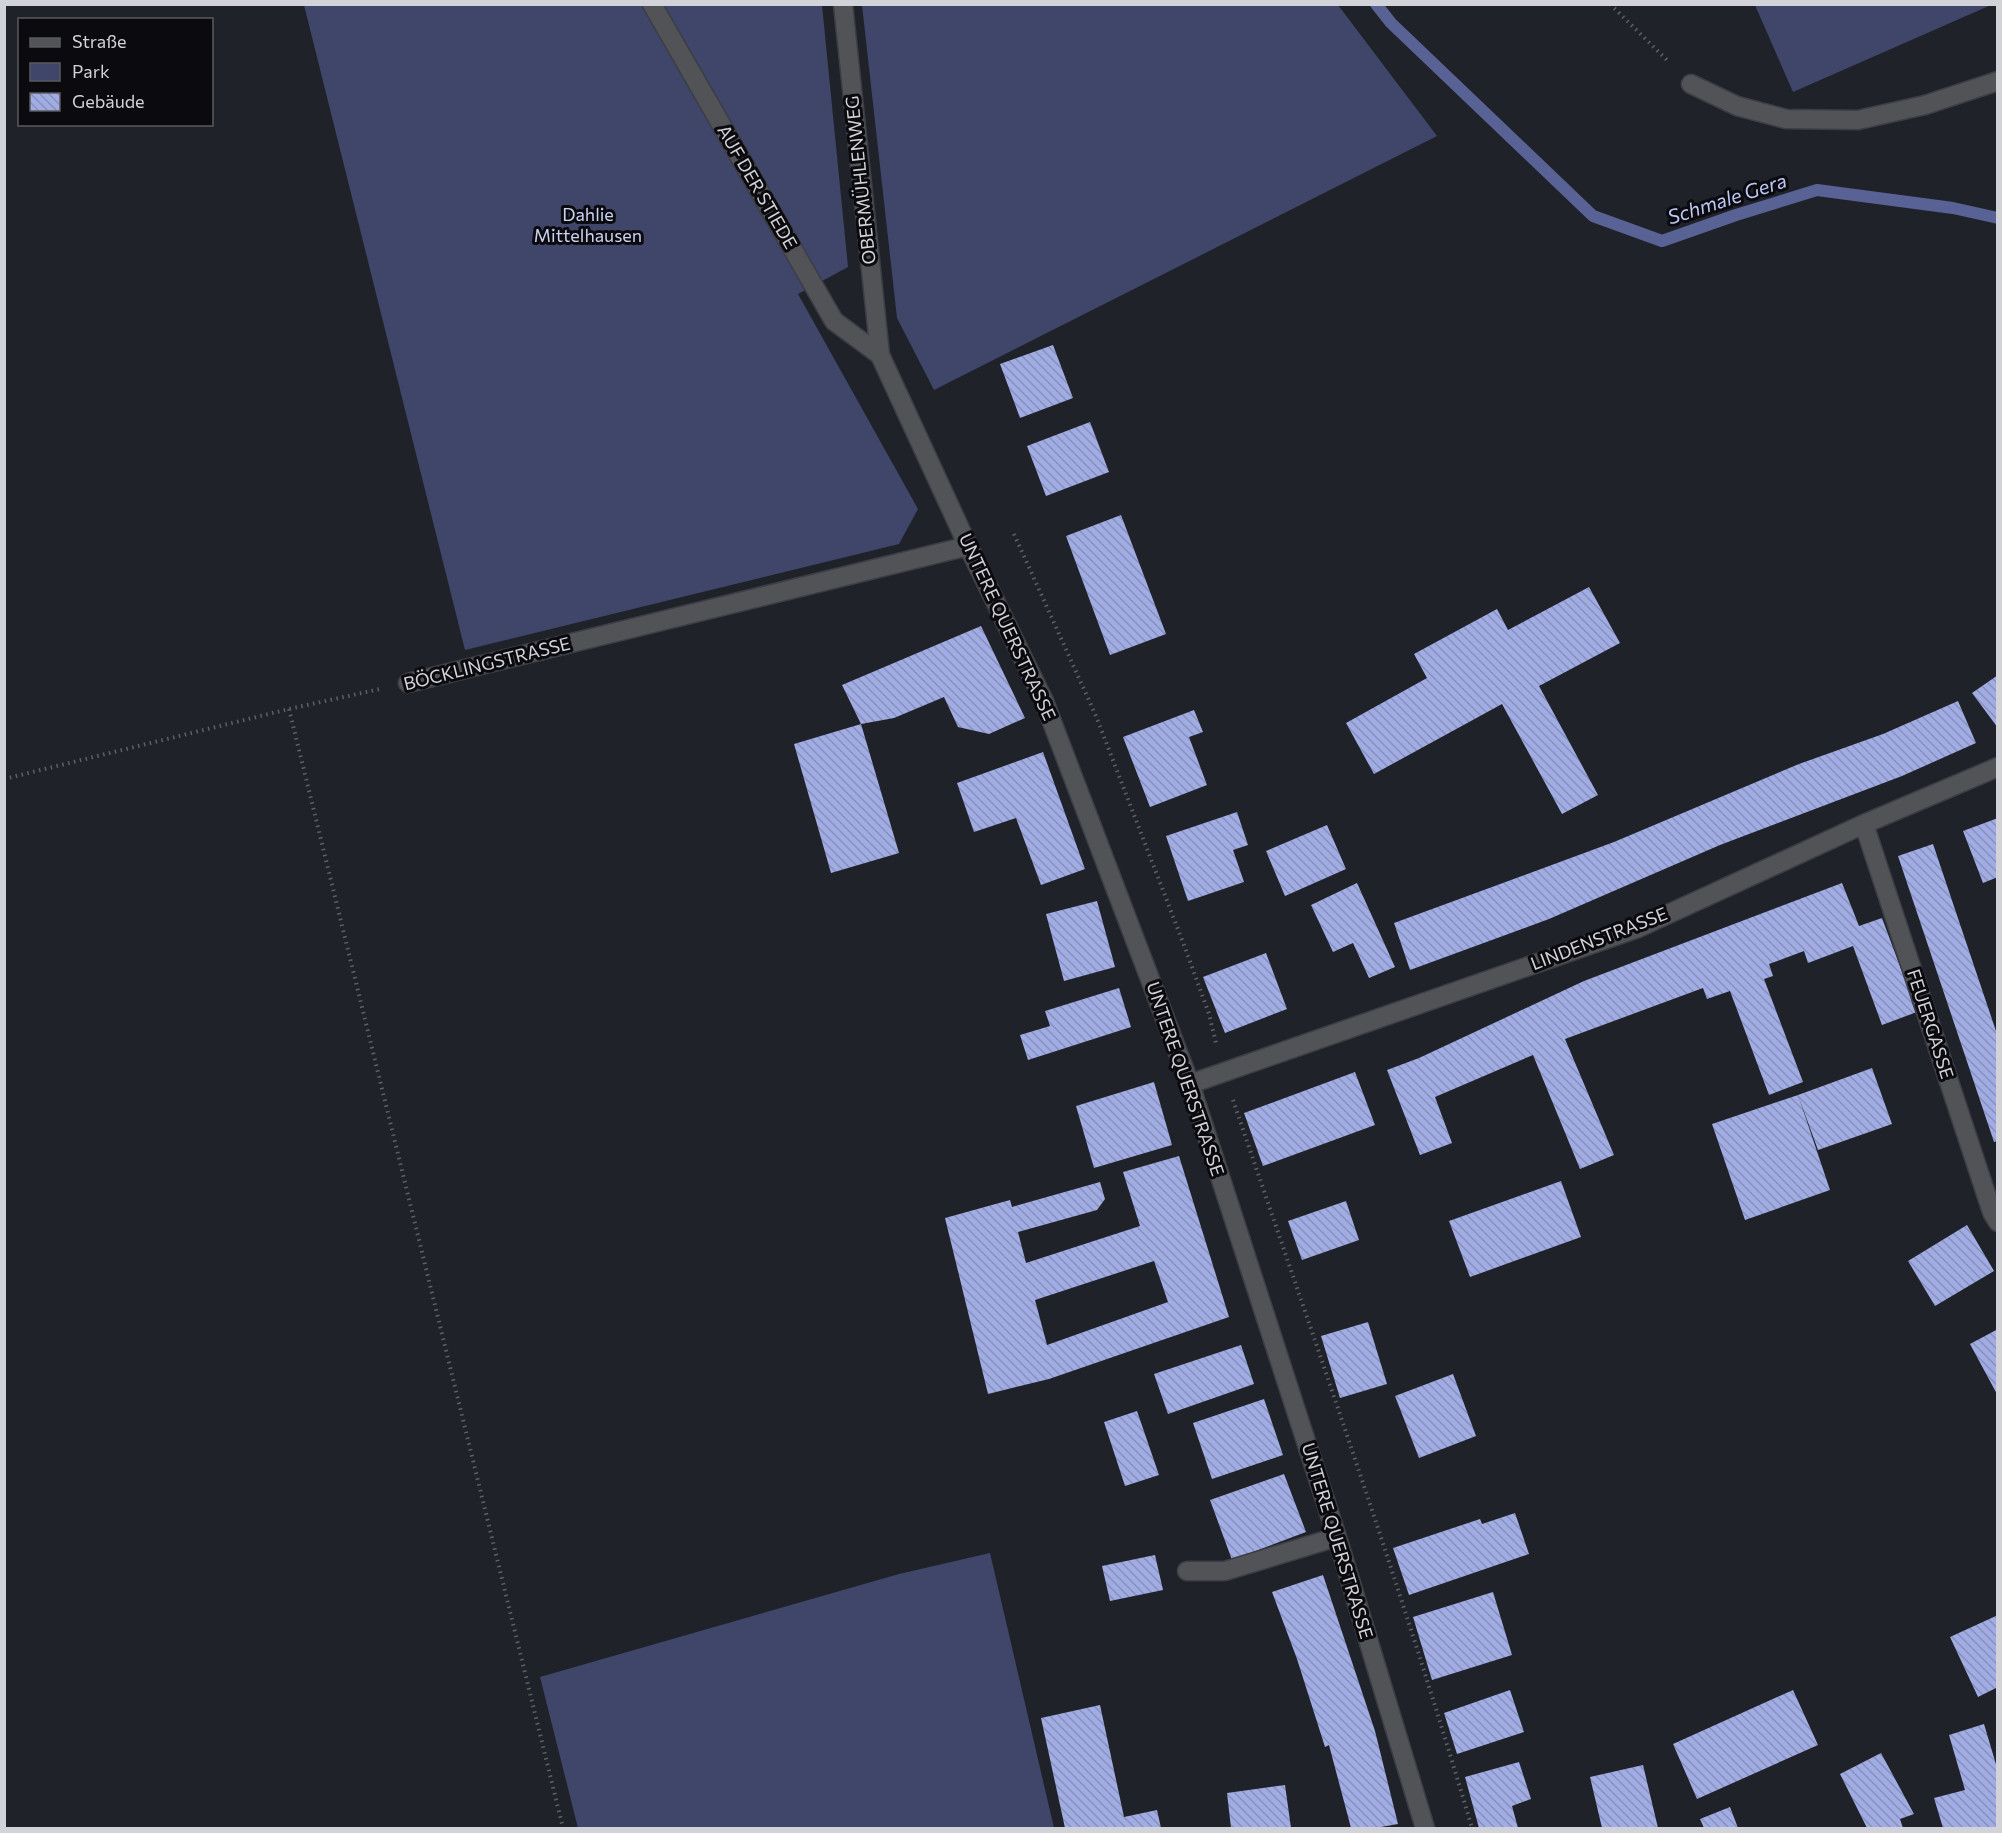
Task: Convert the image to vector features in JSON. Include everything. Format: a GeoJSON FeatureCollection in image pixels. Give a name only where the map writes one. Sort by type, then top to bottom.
{"type":"FeatureCollection","features":[{"type":"Feature","properties":{"kind":"street","name":"AUF DER STIEDE"},"geometry":{"type":"LineString","coordinates":[[652,4],[834,321],[880,355]]}},
{"type":"Feature","properties":{"kind":"street","name":"OBERMÜHLENWEG"},"geometry":{"type":"LineString","coordinates":[[843,4],[880,355]]}},
{"type":"Feature","properties":{"kind":"street"},"geometry":{"type":"LineString","coordinates":[[1691,84],[1737,106],[1786,119],[1858,120],[1925,105],[1998,81]]}},
{"type":"Feature","properties":{"kind":"street","name":"UNTERE QUERSTRASSE"},"geometry":{"type":"LineString","coordinates":[[880,355],[968,546],[1044,701],[1190,1084],[1337,1537],[1425,1828]]}},
{"type":"Feature","properties":{"kind":"street","name":"BÖCKLINGSTRASSE"},"geometry":{"type":"LineString","coordinates":[[408,683],[968,546]]}},
{"type":"Feature","properties":{"kind":"street","name":"LINDENSTRASSE"},"geometry":{"type":"LineString","coordinates":[[1190,1084],[1638,928],[1864,824],[1998,766]]}},
{"type":"Feature","properties":{"kind":"street","name":"FEUERGASSE"},"geometry":{"type":"LineString","coordinates":[[1864,824],[1992,1212],[1998,1222]]}},
{"type":"Feature","properties":{"kind":"street"},"geometry":{"type":"LineString","coordinates":[[1187,1571],[1225,1571],[1337,1537]]}},
{"type":"Feature","properties":{"kind":"path"},"geometry":{"type":"LineString","coordinates":[[1610,4],[1691,84]]}},
{"type":"Feature","properties":{"kind":"path"},"geometry":{"type":"LineString","coordinates":[[1014,534],[1096,716],[1209,1014],[1223,1072],[1341,1419],[1443,1731],[1472,1828]]}},
{"type":"Feature","properties":{"kind":"path","name":"BÖCKLINGSTRASSE"},"geometry":{"type":"LineString","coordinates":[[4,779],[289,709],[408,683]]}},
{"type":"Feature","properties":{"kind":"path"},"geometry":{"type":"LineString","coordinates":[[289,709],[563,1828]]}},
{"type":"Feature","properties":{"kind":"green space","name":"Dahlie Mittelhausen"},"geometry":{"type":"Polygon","coordinates":[[[304,5],[822,5],[848,267],[798,294],[918,509],[899,544],[465,650],[304,5]]]}},
{"type":"Feature","properties":{"kind":"green space"},"geometry":{"type":"Polygon","coordinates":[[[862,5],[1338,5],[1437,136],[934,390],[897,318],[862,5]]]}},
{"type":"Feature","properties":{"kind":"green space"},"geometry":{"type":"Polygon","coordinates":[[[1755,5],[1991,5],[1793,92],[1755,5]]]}},
{"type":"Feature","properties":{"kind":"green space"},"geometry":{"type":"Polygon","coordinates":[[[990,1553],[1054,1828],[578,1828],[540,1677],[899,1574],[990,1553]]]}},
{"type":"Feature","properties":{"kind":"building"},"geometry":{"type":"Polygon","coordinates":[[[1053,345],[1073,398],[1020,418],[1000,364],[1053,345]]]}},
{"type":"Feature","properties":{"kind":"building"},"geometry":{"type":"Polygon","coordinates":[[[1090,422],[1109,472],[1046,496],[1027,446],[1090,422]]]}},
{"type":"Feature","properties":{"kind":"building"},"geometry":{"type":"Polygon","coordinates":[[[1121,515],[1166,634],[1110,655],[1066,536],[1121,515]]]}},
{"type":"Feature","properties":{"kind":"building"},"geometry":{"type":"Polygon","coordinates":[[[1589,587],[1620,643],[1539,686],[1598,795],[1562,814],[1502,704],[1374,774],[1346,723],[1427,678],[1414,654],[1497,609],[1508,630],[1589,587]]]}},
{"type":"Feature","properties":{"kind":"building"},"geometry":{"type":"Polygon","coordinates":[[[981,626],[1025,718],[989,734],[958,727],[944,697],[894,718],[861,724],[842,685],[981,626]]]}},
{"type":"Feature","properties":{"kind":"building"},"geometry":{"type":"Polygon","coordinates":[[[1998,675],[1998,728],[1972,693],[1998,675]]]}},
{"type":"Feature","properties":{"kind":"building"},"geometry":{"type":"Polygon","coordinates":[[[1958,701],[1976,743],[1902,776],[1720,845],[1549,919],[1410,970],[1394,923],[1614,842],[1799,764],[1883,734],[1958,701]]]}},
{"type":"Feature","properties":{"kind":"building"},"geometry":{"type":"Polygon","coordinates":[[[1194,710],[1203,732],[1189,737],[1207,785],[1150,807],[1123,737],[1194,710]]]}},
{"type":"Feature","properties":{"kind":"building"},"geometry":{"type":"Polygon","coordinates":[[[861,724],[899,853],[831,873],[794,744],[861,724]]]}},
{"type":"Feature","properties":{"kind":"building"},"geometry":{"type":"Polygon","coordinates":[[[1043,752],[1085,869],[1041,885],[1016,818],[974,832],[957,783],[1043,752]]]}},
{"type":"Feature","properties":{"kind":"building"},"geometry":{"type":"Polygon","coordinates":[[[1237,812],[1248,845],[1233,850],[1244,882],[1188,901],[1166,836],[1237,812]]]}},
{"type":"Feature","properties":{"kind":"building"},"geometry":{"type":"Polygon","coordinates":[[[1998,818],[1998,877],[1983,883],[1963,831],[1998,818]]]}},
{"type":"Feature","properties":{"kind":"building"},"geometry":{"type":"Polygon","coordinates":[[[1327,825],[1346,869],[1285,896],[1266,851],[1327,825]]]}},
{"type":"Feature","properties":{"kind":"building"},"geometry":{"type":"Polygon","coordinates":[[[1933,844],[1998,1037],[1998,1141],[1994,1142],[1898,856],[1933,844]]]}},
{"type":"Feature","properties":{"kind":"building"},"geometry":{"type":"Polygon","coordinates":[[[1357,883],[1395,967],[1369,978],[1353,943],[1333,952],[1311,905],[1357,883]]]}},
{"type":"Feature","properties":{"kind":"building"},"geometry":{"type":"Polygon","coordinates":[[[1842,883],[1859,926],[1882,918],[1917,1012],[1882,1025],[1853,946],[1808,963],[1804,951],[1769,964],[1773,976],[1764,979],[1803,1082],[1769,1095],[1730,991],[1707,999],[1703,988],[1565,1039],[1614,1155],[1580,1169],[1533,1055],[1435,1097],[1452,1143],[1420,1155],[1387,1070],[1419,1058],[1584,981],[1842,883]]]}},
{"type":"Feature","properties":{"kind":"building"},"geometry":{"type":"Polygon","coordinates":[[[1097,901],[1115,967],[1064,981],[1046,914],[1097,901]]]}},
{"type":"Feature","properties":{"kind":"building"},"geometry":{"type":"Polygon","coordinates":[[[1266,953],[1287,1009],[1225,1033],[1203,977],[1266,953]]]}},
{"type":"Feature","properties":{"kind":"building"},"geometry":{"type":"Polygon","coordinates":[[[1119,988],[1131,1027],[1028,1060],[1020,1035],[1050,1026],[1045,1011],[1119,988]]]}},
{"type":"Feature","properties":{"kind":"building"},"geometry":{"type":"Polygon","coordinates":[[[1872,1068],[1892,1124],[1818,1150],[1798,1095],[1872,1068]]]}},
{"type":"Feature","properties":{"kind":"building"},"geometry":{"type":"Polygon","coordinates":[[[1355,1072],[1375,1125],[1263,1166],[1244,1113],[1355,1072]]]}},
{"type":"Feature","properties":{"kind":"building"},"geometry":{"type":"Polygon","coordinates":[[[1154,1082],[1172,1145],[1094,1168],[1076,1106],[1154,1082]]]}},
{"type":"Feature","properties":{"kind":"building"},"geometry":{"type":"Polygon","coordinates":[[[1798,1095],[1830,1190],[1745,1220],[1712,1124],[1798,1095]]]}},
{"type":"Feature","properties":{"kind":"building"},"geometry":{"type":"Polygon","coordinates":[[[1179,1156],[1229,1317],[1049,1379],[988,1394],[945,1218],[1010,1200],[1012,1207],[1100,1182],[1105,1199],[1097,1210],[1018,1232],[1026,1263],[1140,1226],[1123,1172],[1179,1156]],[[1154,1261],[1035,1300],[1047,1345],[1168,1302],[1154,1261]]]}},
{"type":"Feature","properties":{"kind":"building"},"geometry":{"type":"Polygon","coordinates":[[[1561,1181],[1581,1237],[1470,1277],[1449,1221],[1561,1181]]]}},
{"type":"Feature","properties":{"kind":"building"},"geometry":{"type":"Polygon","coordinates":[[[1346,1201],[1359,1240],[1302,1260],[1288,1221],[1346,1201]]]}},
{"type":"Feature","properties":{"kind":"building"},"geometry":{"type":"Polygon","coordinates":[[[1967,1225],[1994,1271],[1935,1306],[1908,1261],[1967,1225]]]}},
{"type":"Feature","properties":{"kind":"building"},"geometry":{"type":"Polygon","coordinates":[[[1368,1322],[1387,1384],[1340,1398],[1321,1336],[1368,1322]]]}},
{"type":"Feature","properties":{"kind":"building"},"geometry":{"type":"Polygon","coordinates":[[[1998,1329],[1998,1396],[1970,1344],[1998,1329]]]}},
{"type":"Feature","properties":{"kind":"building"},"geometry":{"type":"Polygon","coordinates":[[[1241,1345],[1254,1384],[1168,1414],[1154,1374],[1241,1345]]]}},
{"type":"Feature","properties":{"kind":"building"},"geometry":{"type":"Polygon","coordinates":[[[1453,1374],[1476,1436],[1419,1458],[1395,1396],[1453,1374]]]}},
{"type":"Feature","properties":{"kind":"building"},"geometry":{"type":"Polygon","coordinates":[[[1264,1399],[1283,1455],[1212,1479],[1193,1423],[1264,1399]]]}},
{"type":"Feature","properties":{"kind":"building"},"geometry":{"type":"Polygon","coordinates":[[[1137,1411],[1159,1475],[1125,1486],[1104,1422],[1137,1411]]]}},
{"type":"Feature","properties":{"kind":"building"},"geometry":{"type":"Polygon","coordinates":[[[1284,1474],[1306,1532],[1232,1560],[1210,1500],[1284,1474]]]}},
{"type":"Feature","properties":{"kind":"building"},"geometry":{"type":"Polygon","coordinates":[[[1515,1513],[1529,1554],[1409,1595],[1393,1548],[1480,1519],[1482,1524],[1515,1513]]]}},
{"type":"Feature","properties":{"kind":"building"},"geometry":{"type":"Polygon","coordinates":[[[1155,1555],[1163,1590],[1110,1601],[1102,1566],[1155,1555]]]}},
{"type":"Feature","properties":{"kind":"building"},"geometry":{"type":"Polygon","coordinates":[[[1323,1575],[1375,1731],[1398,1824],[1375,1828],[1351,1828],[1329,1745],[1325,1747],[1297,1659],[1272,1592],[1323,1575]]]}},
{"type":"Feature","properties":{"kind":"building"},"geometry":{"type":"Polygon","coordinates":[[[1493,1592],[1512,1655],[1432,1680],[1413,1617],[1493,1592]]]}},
{"type":"Feature","properties":{"kind":"building"},"geometry":{"type":"Polygon","coordinates":[[[1998,1615],[1998,1687],[1978,1697],[1950,1637],[1998,1615]]]}},
{"type":"Feature","properties":{"kind":"building"},"geometry":{"type":"Polygon","coordinates":[[[1510,1690],[1524,1732],[1457,1754],[1444,1713],[1510,1690]]]}},
{"type":"Feature","properties":{"kind":"building"},"geometry":{"type":"Polygon","coordinates":[[[1793,1690],[1818,1745],[1697,1799],[1673,1744],[1793,1690]]]}},
{"type":"Feature","properties":{"kind":"building"},"geometry":{"type":"Polygon","coordinates":[[[1100,1705],[1124,1817],[1157,1810],[1161,1828],[1065,1828],[1041,1718],[1100,1705]]]}},
{"type":"Feature","properties":{"kind":"building"},"geometry":{"type":"Polygon","coordinates":[[[1984,1724],[1998,1771],[1998,1828],[1943,1828],[1934,1798],[1965,1790],[1949,1735],[1984,1724]]]}},
{"type":"Feature","properties":{"kind":"building"},"geometry":{"type":"Polygon","coordinates":[[[1881,1753],[1914,1814],[1900,1819],[1903,1828],[1867,1828],[1840,1774],[1881,1753]]]}},
{"type":"Feature","properties":{"kind":"building"},"geometry":{"type":"Polygon","coordinates":[[[1519,1762],[1531,1799],[1512,1806],[1518,1828],[1479,1828],[1465,1777],[1519,1762]]]}},
{"type":"Feature","properties":{"kind":"building"},"geometry":{"type":"Polygon","coordinates":[[[1643,1765],[1658,1828],[1602,1828],[1590,1777],[1643,1765]]]}},
{"type":"Feature","properties":{"kind":"building"},"geometry":{"type":"Polygon","coordinates":[[[1285,1785],[1291,1828],[1231,1828],[1227,1793],[1285,1785]]]}},
{"type":"Feature","properties":{"kind":"building"},"geometry":{"type":"Polygon","coordinates":[[[1730,1807],[1738,1828],[1704,1828],[1700,1819],[1730,1807]]]}},
{"type":"Feature","properties":{"kind":"waterway","name":"Schmale Gera"},"geometry":{"type":"LineString","coordinates":[[1376,4],[1391,23],[1593,216],[1662,241],[1817,190],[1953,208],[1998,218]]}}]}
